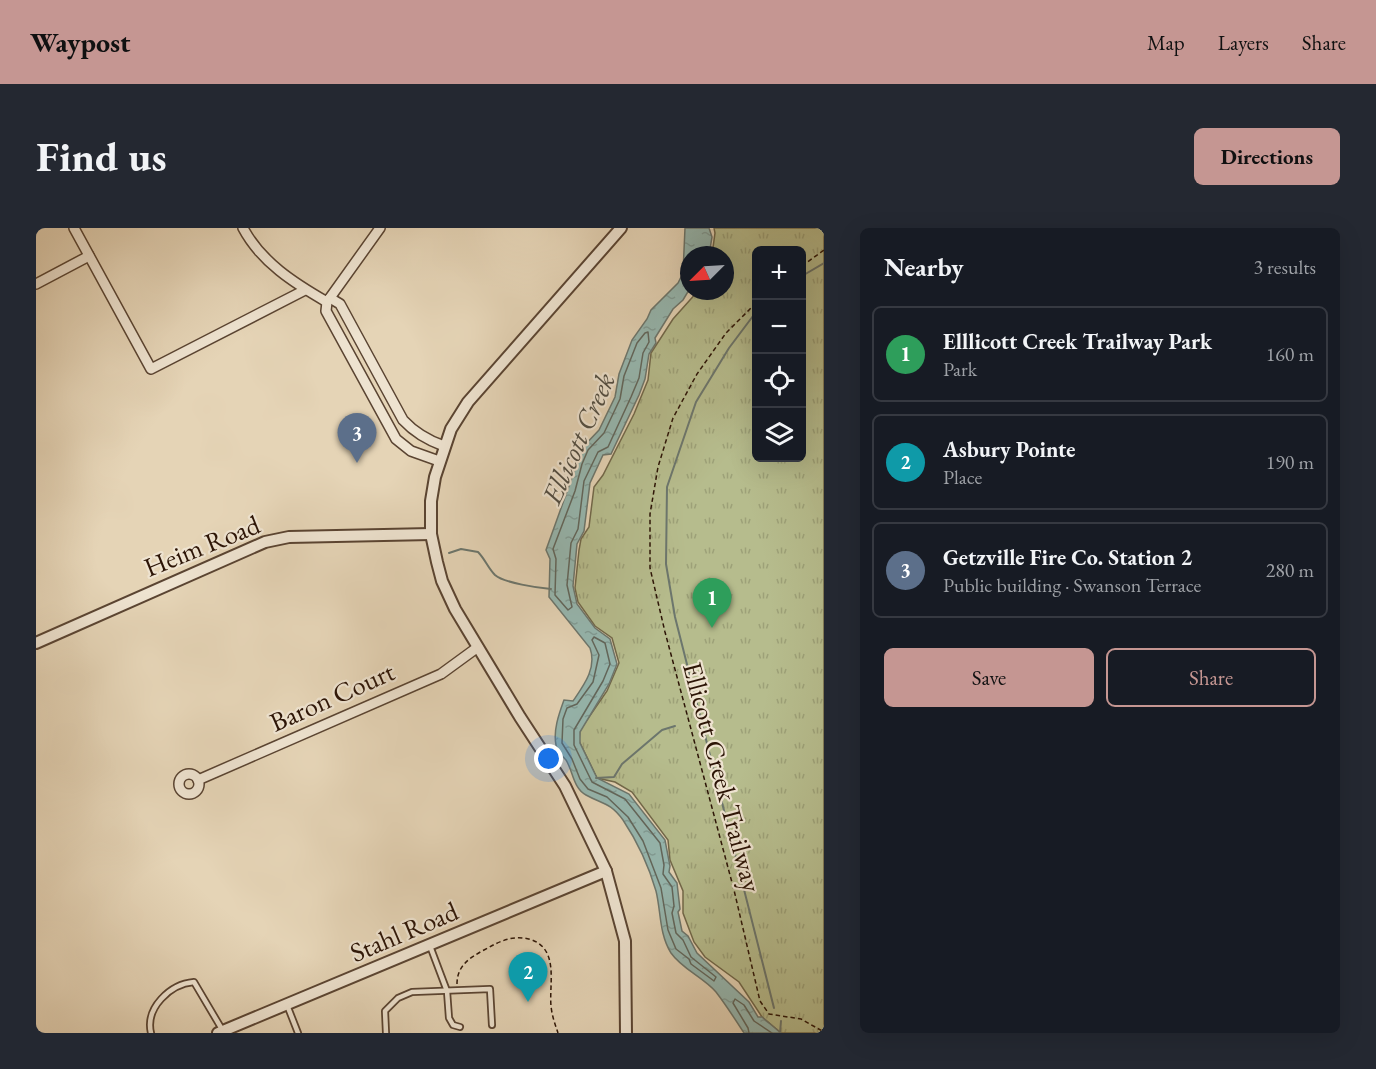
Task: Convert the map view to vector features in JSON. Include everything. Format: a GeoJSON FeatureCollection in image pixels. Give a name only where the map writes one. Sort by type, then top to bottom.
{"type":"FeatureCollection","features":[{"type":"Feature","properties":{"kind":"street"},"geometry":{"type":"LineString","coordinates":[[74,228],[151,369],[305,290]]}},
{"type":"Feature","properties":{"kind":"street"},"geometry":{"type":"LineString","coordinates":[[243,228],[253,246],[266,261],[305,290],[340,304],[403,420],[424,438],[444,446]]}},
{"type":"Feature","properties":{"kind":"street"},"geometry":{"type":"LineString","coordinates":[[380,228],[329,300],[326,310],[396,440],[411,451],[439,461]]}},
{"type":"Feature","properties":{"kind":"street"},"geometry":{"type":"LineString","coordinates":[[621,228],[468,402],[451,429],[439,461],[431,501],[431,534],[448,595],[519,717],[565,786],[606,871],[625,941],[626,1033]]}},
{"type":"Feature","properties":{"kind":"street"},"geometry":{"type":"LineString","coordinates":[[36,284],[89,256]]}},
{"type":"Feature","properties":{"kind":"street","name":"Heim Road"},"geometry":{"type":"LineString","coordinates":[[36,643],[265,542],[289,537],[431,534]]}},
{"type":"Feature","properties":{"kind":"street","name":"Baron Court"},"geometry":{"type":"LineString","coordinates":[[198,780],[441,674],[477,647]]}},
{"type":"Feature","properties":{"kind":"street","name":"Stahl Road"},"geometry":{"type":"LineString","coordinates":[[222,1032],[606,871]]}},
{"type":"Feature","properties":{"kind":"lane"},"geometry":{"type":"LineString","coordinates":[[430,946],[447,992],[449,1018],[453,1025],[460,1027]]}},
{"type":"Feature","properties":{"kind":"lane"},"geometry":{"type":"LineString","coordinates":[[151,1033],[150,1019],[153,1010],[163,998],[184,982],[194,981],[222,1032]]}},
{"type":"Feature","properties":{"kind":"lane"},"geometry":{"type":"LineString","coordinates":[[386,1033],[385,1011],[398,998],[412,992],[490,989],[492,1025]]}},
{"type":"Feature","properties":{"kind":"lane"},"geometry":{"type":"LineString","coordinates":[[287,1005],[298,1033]]}},
{"type":"Feature","properties":{"kind":"path"},"geometry":{"type":"LineString","coordinates":[[806,263],[824,250]]}},
{"type":"Feature","properties":{"kind":"path","name":"Ellicott Creek Trailway"},"geometry":{"type":"LineString","coordinates":[[752,307],[726,333],[697,374],[673,418],[658,467],[650,514],[650,568],[734,890],[760,1001],[769,1014],[801,1019],[824,1032]]}},
{"type":"Feature","properties":{"kind":"path"},"geometry":{"type":"LineString","coordinates":[[457,991],[459,969],[474,955],[510,938],[517,937],[537,942],[543,946],[550,960],[550,1004],[558,1033]]}},
{"type":"Feature","properties":{"kind":"green space"},"geometry":{"type":"Polygon","coordinates":[[[714,228],[824,228],[824,1033],[781,1033],[762,1017],[739,982],[705,957],[694,942],[683,913],[683,891],[670,860],[668,840],[632,792],[615,782],[597,778],[579,741],[580,730],[607,691],[619,663],[612,638],[595,626],[578,602],[575,588],[581,539],[589,527],[594,487],[603,475],[634,414],[648,380],[651,353],[673,319],[690,300],[734,300],[734,246],[713,246],[714,228]]]}},
{"type":"Feature","properties":{"kind":"water","name":"Ellicott Creek"},"geometry":{"type":"Polygon","coordinates":[[[685,228],[709,228],[712,237],[710,246],[684,246],[685,228]]]}},
{"type":"Feature","properties":{"kind":"water","name":"Ellicott Creek"},"geometry":{"type":"Polygon","coordinates":[[[680,279],[680,300],[683,300],[673,309],[655,338],[656,343],[649,354],[645,379],[639,395],[611,454],[603,455],[590,483],[584,531],[577,544],[573,586],[577,604],[595,628],[610,639],[617,664],[609,684],[580,732],[580,743],[597,778],[629,794],[665,840],[669,872],[677,883],[680,909],[678,912],[682,931],[688,936],[697,953],[749,1002],[758,1017],[762,1017],[781,1033],[744,1033],[716,992],[671,953],[662,930],[653,882],[633,837],[614,810],[586,795],[578,788],[566,760],[557,749],[555,739],[557,722],[564,700],[573,701],[581,689],[591,669],[592,655],[590,648],[549,597],[550,559],[546,550],[583,447],[599,430],[615,397],[619,374],[632,340],[651,310],[680,279]]]}},
{"type":"Feature","properties":{"kind":"waterway"},"geometry":{"type":"LineString","coordinates":[[806,274],[824,263]]}},
{"type":"Feature","properties":{"kind":"waterway"},"geometry":{"type":"LineString","coordinates":[[752,317],[729,348],[696,402],[667,487],[666,564],[675,617],[774,1008]]}},
{"type":"Feature","properties":{"kind":"waterway"},"geometry":{"type":"LineString","coordinates":[[449,553],[461,549],[478,552],[499,578],[522,585],[551,589]]}},
{"type":"Feature","properties":{"kind":"waterway"},"geometry":{"type":"LineString","coordinates":[[596,778],[614,777],[622,764],[662,730],[675,726]]}},
{"type":"Feature","properties":{"kind":"waterway"},"geometry":{"type":"LineString","coordinates":[[780,1033],[781,1021]]}},
{"type":"Feature","properties":{"kind":"place","name":"Getzville Fire Co. Station 2"},"geometry":{"type":"Point","coordinates":[357,463]}},
{"type":"Feature","properties":{"kind":"place","name":"Elllicott Creek Trailway Park"},"geometry":{"type":"Point","coordinates":[712,628]}},
{"type":"Feature","properties":{"kind":"place","name":"Asbury Pointe"},"geometry":{"type":"Point","coordinates":[528,1002]}}]}
